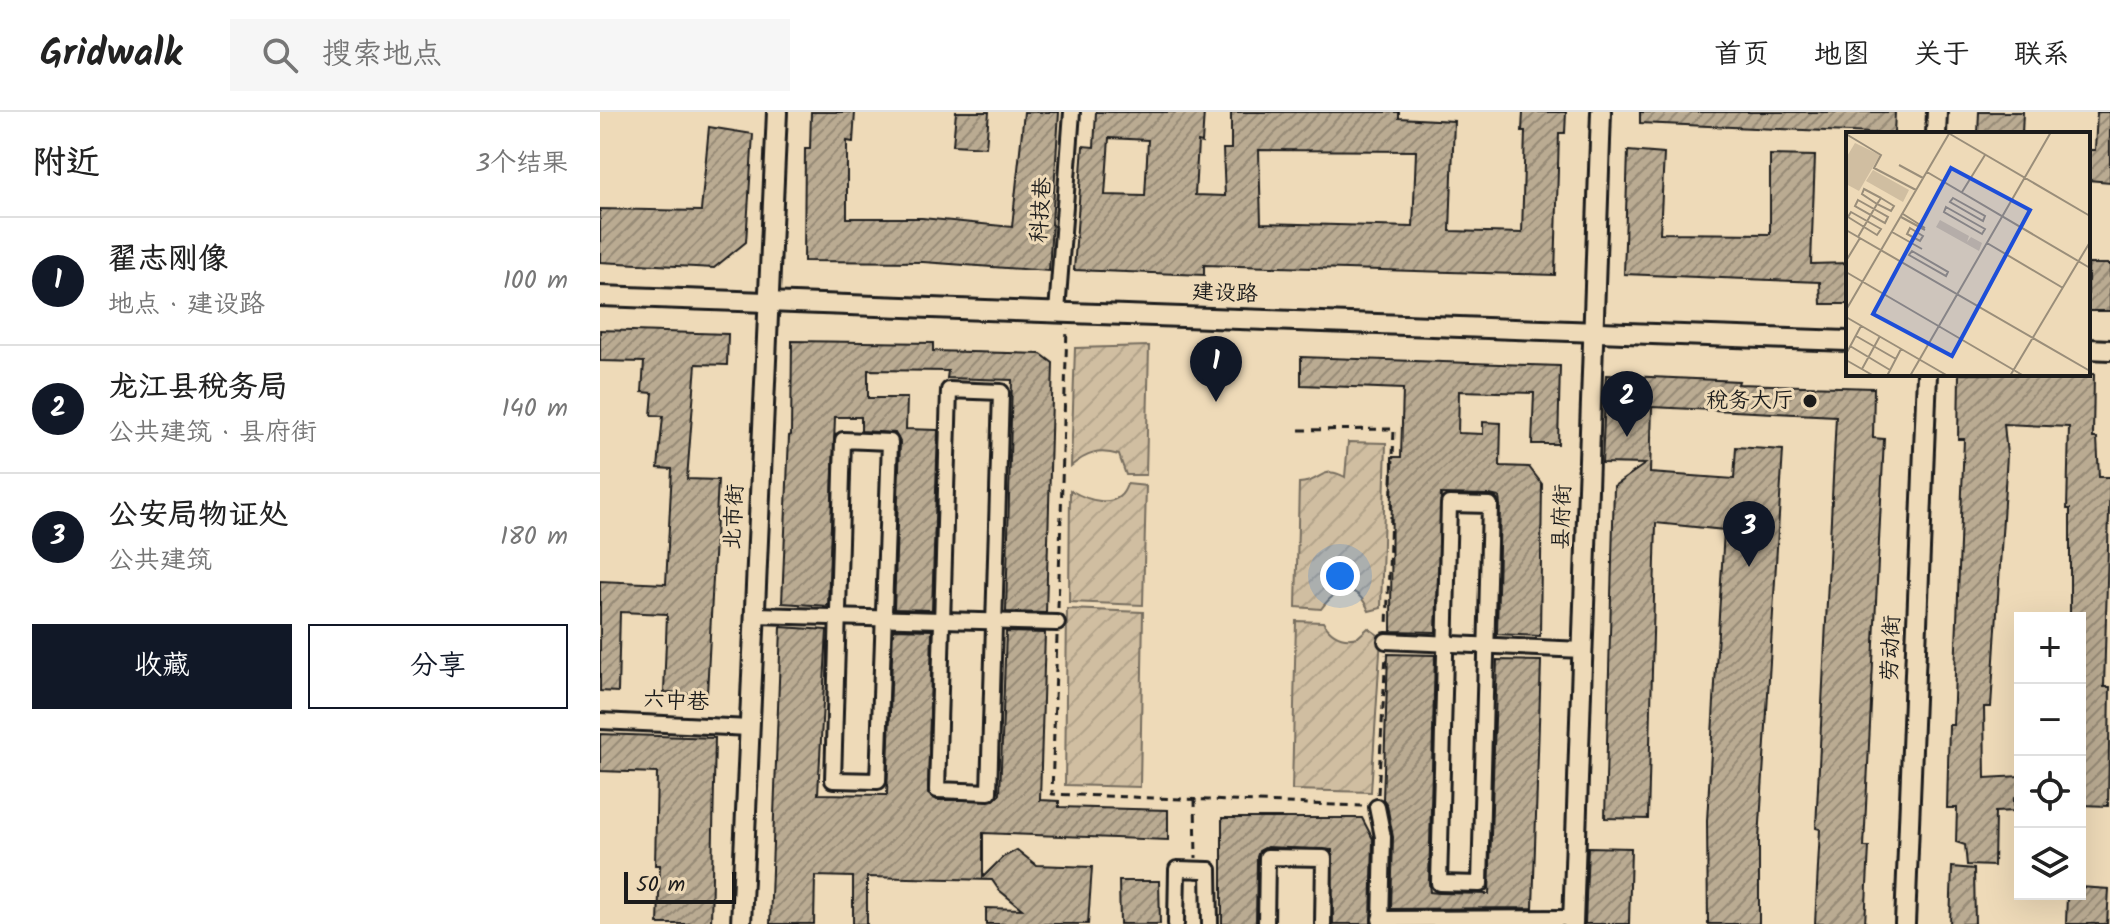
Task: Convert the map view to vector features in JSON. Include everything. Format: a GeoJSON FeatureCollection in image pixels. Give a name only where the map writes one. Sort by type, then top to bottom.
{"type":"FeatureCollection","features":[{"type":"Feature","properties":{"kind":"street","name":"北市街"},"geometry":{"type":"LineString","coordinates":[[741,924],[777,112]]}},
{"type":"Feature","properties":{"kind":"street","name":"科技巷"},"geometry":{"type":"LineString","coordinates":[[1062,312],[1072,112]]}},
{"type":"Feature","properties":{"kind":"street","name":"县府街"},"geometry":{"type":"LineString","coordinates":[[1574,921],[1601,112]]}},
{"type":"Feature","properties":{"kind":"street"},"geometry":{"type":"LineString","coordinates":[[1936,132],[1937,112]]}},
{"type":"Feature","properties":{"kind":"street","name":"建设路"},"geometry":{"type":"LineString","coordinates":[[600,296],[1846,341]]}},
{"type":"Feature","properties":{"kind":"street"},"geometry":{"type":"LineString","coordinates":[[2090,349],[2110,350]]}},
{"type":"Feature","properties":{"kind":"street","name":"劳动街"},"geometry":{"type":"LineString","coordinates":[[1905,924],[1927,376]]}},
{"type":"Feature","properties":{"kind":"street"},"geometry":{"type":"LineString","coordinates":[[949,390],[1001,392],[989,792],[937,790],[942,620],[949,390]]}},
{"type":"Feature","properties":{"kind":"street"},"geometry":{"type":"LineString","coordinates":[[843,440],[890,442],[878,781],[833,780],[837,618],[843,440]]}},
{"type":"Feature","properties":{"kind":"street"},"geometry":{"type":"LineString","coordinates":[[1449,504],[1490,505],[1480,884],[1439,883],[1446,645],[1449,504]]}},
{"type":"Feature","properties":{"kind":"street"},"geometry":{"type":"LineString","coordinates":[[755,615],[1057,623]]}},
{"type":"Feature","properties":{"kind":"street"},"geometry":{"type":"LineString","coordinates":[[1386,641],[1583,650]]}},
{"type":"Feature","properties":{"kind":"street","name":"六中巷"},"geometry":{"type":"LineString","coordinates":[[600,721],[750,728]]}},
{"type":"Feature","properties":{"kind":"street"},"geometry":{"type":"LineString","coordinates":[[1377,807],[1383,837],[1380,922],[1574,921]]}},
{"type":"Feature","properties":{"kind":"street"},"geometry":{"type":"LineString","coordinates":[[1266,924],[1267,857],[1324,858],[1323,924]]}},
{"type":"Feature","properties":{"kind":"street"},"geometry":{"type":"LineString","coordinates":[[1176,924],[1177,869],[1203,870],[1210,924]]}},
{"type":"Feature","properties":{"kind":"path"},"geometry":{"type":"LineString","coordinates":[[1062,312],[1052,794],[1377,807],[1394,429],[1299,430]]}},
{"type":"Feature","properties":{"kind":"path"},"geometry":{"type":"LineString","coordinates":[[1195,799],[1203,870]]}},
{"type":"Feature","properties":{"kind":"shaded area"},"geometry":{"type":"Polygon","coordinates":[[[1149,346],[1146,475],[1126,475],[1119,455],[1105,452],[1088,455],[1071,466],[1075,348],[1149,346]]]}},
{"type":"Feature","properties":{"kind":"shaded area"},"geometry":{"type":"Polygon","coordinates":[[[1348,442],[1386,443],[1381,608],[1369,611],[1358,595],[1346,590],[1327,601],[1321,609],[1296,607],[1299,483],[1331,472],[1345,477],[1348,442]]]}},
{"type":"Feature","properties":{"kind":"shaded area"},"geometry":{"type":"Polygon","coordinates":[[[1127,484],[1146,486],[1143,605],[1069,602],[1070,490],[1093,500],[1110,501],[1123,493],[1127,484]]]}},
{"type":"Feature","properties":{"kind":"shaded area"},"geometry":{"type":"Polygon","coordinates":[[[1067,609],[1143,612],[1140,787],[1065,785],[1067,609]]]}},
{"type":"Feature","properties":{"kind":"shaded area"},"geometry":{"type":"Polygon","coordinates":[[[1296,621],[1323,622],[1333,634],[1342,637],[1358,637],[1368,628],[1381,637],[1371,792],[1292,790],[1296,621]]]}},
{"type":"Feature","properties":{"kind":"building"},"geometry":{"type":"Polygon","coordinates":[[[811,112],[855,112],[853,142],[847,141],[847,218],[922,218],[1012,227],[1024,112],[1059,112],[1049,271],[923,262],[804,261],[805,149],[810,149],[811,112]]]}},
{"type":"Feature","properties":{"kind":"building"},"geometry":{"type":"Polygon","coordinates":[[[956,112],[989,112],[986,147],[953,145],[956,112]]]}},
{"type":"Feature","properties":{"kind":"building"},"geometry":{"type":"Polygon","coordinates":[[[1096,112],[1204,112],[1202,143],[1198,142],[1195,195],[1225,196],[1223,149],[1231,149],[1231,112],[1399,112],[1399,118],[1454,121],[1450,231],[1522,233],[1523,112],[1566,112],[1565,133],[1559,133],[1555,275],[1204,265],[1204,275],[1074,270],[1083,146],[1094,147],[1096,112]],[[1109,138],[1105,195],[1145,196],[1148,140],[1109,138]],[[1259,150],[1261,223],[1413,227],[1416,151],[1259,150]]]}},
{"type":"Feature","properties":{"kind":"building"},"geometry":{"type":"Polygon","coordinates":[[[1640,112],[1895,112],[1894,132],[1640,123],[1640,112]]]}},
{"type":"Feature","properties":{"kind":"building"},"geometry":{"type":"Polygon","coordinates":[[[1979,112],[2023,112],[2022,132],[1978,132],[1979,112]]]}},
{"type":"Feature","properties":{"kind":"building"},"geometry":{"type":"Polygon","coordinates":[[[2097,112],[2110,112],[2110,182],[2090,180],[2090,150],[2095,150],[2097,112]]]}},
{"type":"Feature","properties":{"kind":"building"},"geometry":{"type":"Polygon","coordinates":[[[709,127],[753,134],[746,242],[714,268],[600,262],[600,209],[701,211],[709,127]]]}},
{"type":"Feature","properties":{"kind":"building"},"geometry":{"type":"Polygon","coordinates":[[[1628,151],[1664,154],[1660,233],[1770,234],[1770,155],[1815,156],[1811,264],[1846,263],[1846,304],[1821,304],[1820,282],[1624,274],[1628,151]]]}},
{"type":"Feature","properties":{"kind":"building"},"geometry":{"type":"Polygon","coordinates":[[[2090,264],[2110,264],[2110,311],[2090,311],[2090,264]]]}},
{"type":"Feature","properties":{"kind":"building"},"geometry":{"type":"Polygon","coordinates":[[[600,330],[728,334],[727,365],[696,364],[687,479],[718,480],[707,694],[664,692],[667,614],[620,612],[618,692],[600,691],[600,581],[666,584],[672,469],[658,468],[663,416],[651,415],[653,393],[642,392],[644,362],[600,361],[600,330]]]}},
{"type":"Feature","properties":{"kind":"building"},"geometry":{"type":"Polygon","coordinates":[[[792,341],[933,343],[933,351],[1041,354],[1053,363],[1046,613],[1006,612],[1012,380],[947,378],[948,371],[868,370],[868,398],[907,398],[906,429],[938,430],[932,610],[894,609],[900,442],[895,433],[861,431],[861,417],[835,417],[828,606],[782,603],[791,435],[792,341]]]}},
{"type":"Feature","properties":{"kind":"building"},"geometry":{"type":"Polygon","coordinates":[[[1301,357],[1560,366],[1558,444],[1532,444],[1534,393],[1459,391],[1458,433],[1483,434],[1483,422],[1501,423],[1500,466],[1529,467],[1542,484],[1540,636],[1497,634],[1500,505],[1499,497],[1490,495],[1441,494],[1436,632],[1391,631],[1392,457],[1401,457],[1403,389],[1301,385],[1301,357]]]}},
{"type":"Feature","properties":{"kind":"building"},"geometry":{"type":"Polygon","coordinates":[[[2094,374],[2093,438],[2097,438],[2099,477],[2110,477],[2104,687],[2110,687],[2108,806],[2086,805],[2086,612],[2070,612],[2070,509],[2067,509],[2069,427],[2004,424],[2007,455],[1991,707],[1984,707],[1985,778],[2014,776],[2014,811],[1995,812],[1994,866],[1967,865],[1965,845],[1956,842],[1957,808],[1947,808],[1964,439],[1958,439],[1959,376],[2094,374]]]}},
{"type":"Feature","properties":{"kind":"building"},"geometry":{"type":"Polygon","coordinates":[[[1606,375],[1739,381],[1738,384],[1874,388],[1873,438],[1884,439],[1864,847],[1869,847],[1865,924],[1815,924],[1820,829],[1816,828],[1836,416],[1652,407],[1650,473],[1734,479],[1736,447],[1783,450],[1759,840],[1759,924],[1708,924],[1707,821],[1724,530],[1656,523],[1648,819],[1605,818],[1614,486],[1645,464],[1602,463],[1606,375]]]}},
{"type":"Feature","properties":{"kind":"building"},"geometry":{"type":"Polygon","coordinates":[[[781,627],[827,630],[818,794],[887,795],[893,629],[932,630],[928,794],[937,800],[994,800],[1000,794],[1006,632],[1045,633],[1040,800],[1059,801],[1059,807],[1168,810],[1168,840],[983,833],[983,877],[1003,857],[1017,850],[1036,865],[1092,867],[1088,924],[986,924],[986,908],[1022,909],[992,880],[867,877],[867,924],[853,924],[853,877],[815,876],[814,924],[770,924],[781,627]]]}},
{"type":"Feature","properties":{"kind":"building"},"geometry":{"type":"Polygon","coordinates":[[[1388,654],[1435,655],[1429,883],[1430,892],[1439,893],[1489,894],[1497,660],[1541,661],[1533,908],[1391,909],[1393,837],[1383,799],[1388,654]]]}},
{"type":"Feature","properties":{"kind":"building"},"geometry":{"type":"Polygon","coordinates":[[[600,734],[715,738],[711,924],[658,924],[660,865],[655,865],[657,773],[600,771],[600,734]]]}},
{"type":"Feature","properties":{"kind":"building"},"geometry":{"type":"Polygon","coordinates":[[[1222,818],[1362,818],[1373,839],[1371,924],[1333,924],[1332,850],[1267,847],[1259,851],[1257,857],[1256,924],[1222,924],[1222,818]]]}},
{"type":"Feature","properties":{"kind":"building"},"geometry":{"type":"Polygon","coordinates":[[[1588,847],[1631,848],[1629,924],[1585,924],[1588,847]]]}},
{"type":"Feature","properties":{"kind":"building"},"geometry":{"type":"Polygon","coordinates":[[[1952,867],[1974,869],[1975,924],[1950,924],[1952,867]]]}},
{"type":"Feature","properties":{"kind":"building"},"geometry":{"type":"Polygon","coordinates":[[[1119,881],[1159,881],[1160,924],[1120,924],[1119,881]]]}},
{"type":"Feature","properties":{"kind":"building"},"geometry":{"type":"Polygon","coordinates":[[[2086,887],[2109,889],[2107,924],[2066,924],[2067,900],[2086,900],[2086,887]]]}},
{"type":"Feature","properties":{"kind":"place","name":"税务大厅"},"geometry":{"type":"Point","coordinates":[1810,401]}},
{"type":"Feature","properties":{"kind":"place","name":"翟志刚像"},"geometry":{"type":"Point","coordinates":[1216,402]}},
{"type":"Feature","properties":{"kind":"place","name":"龙江县税务局"},"geometry":{"type":"Point","coordinates":[1627,437]}},
{"type":"Feature","properties":{"kind":"place","name":"公安局物证处"},"geometry":{"type":"Point","coordinates":[1749,567]}}]}
